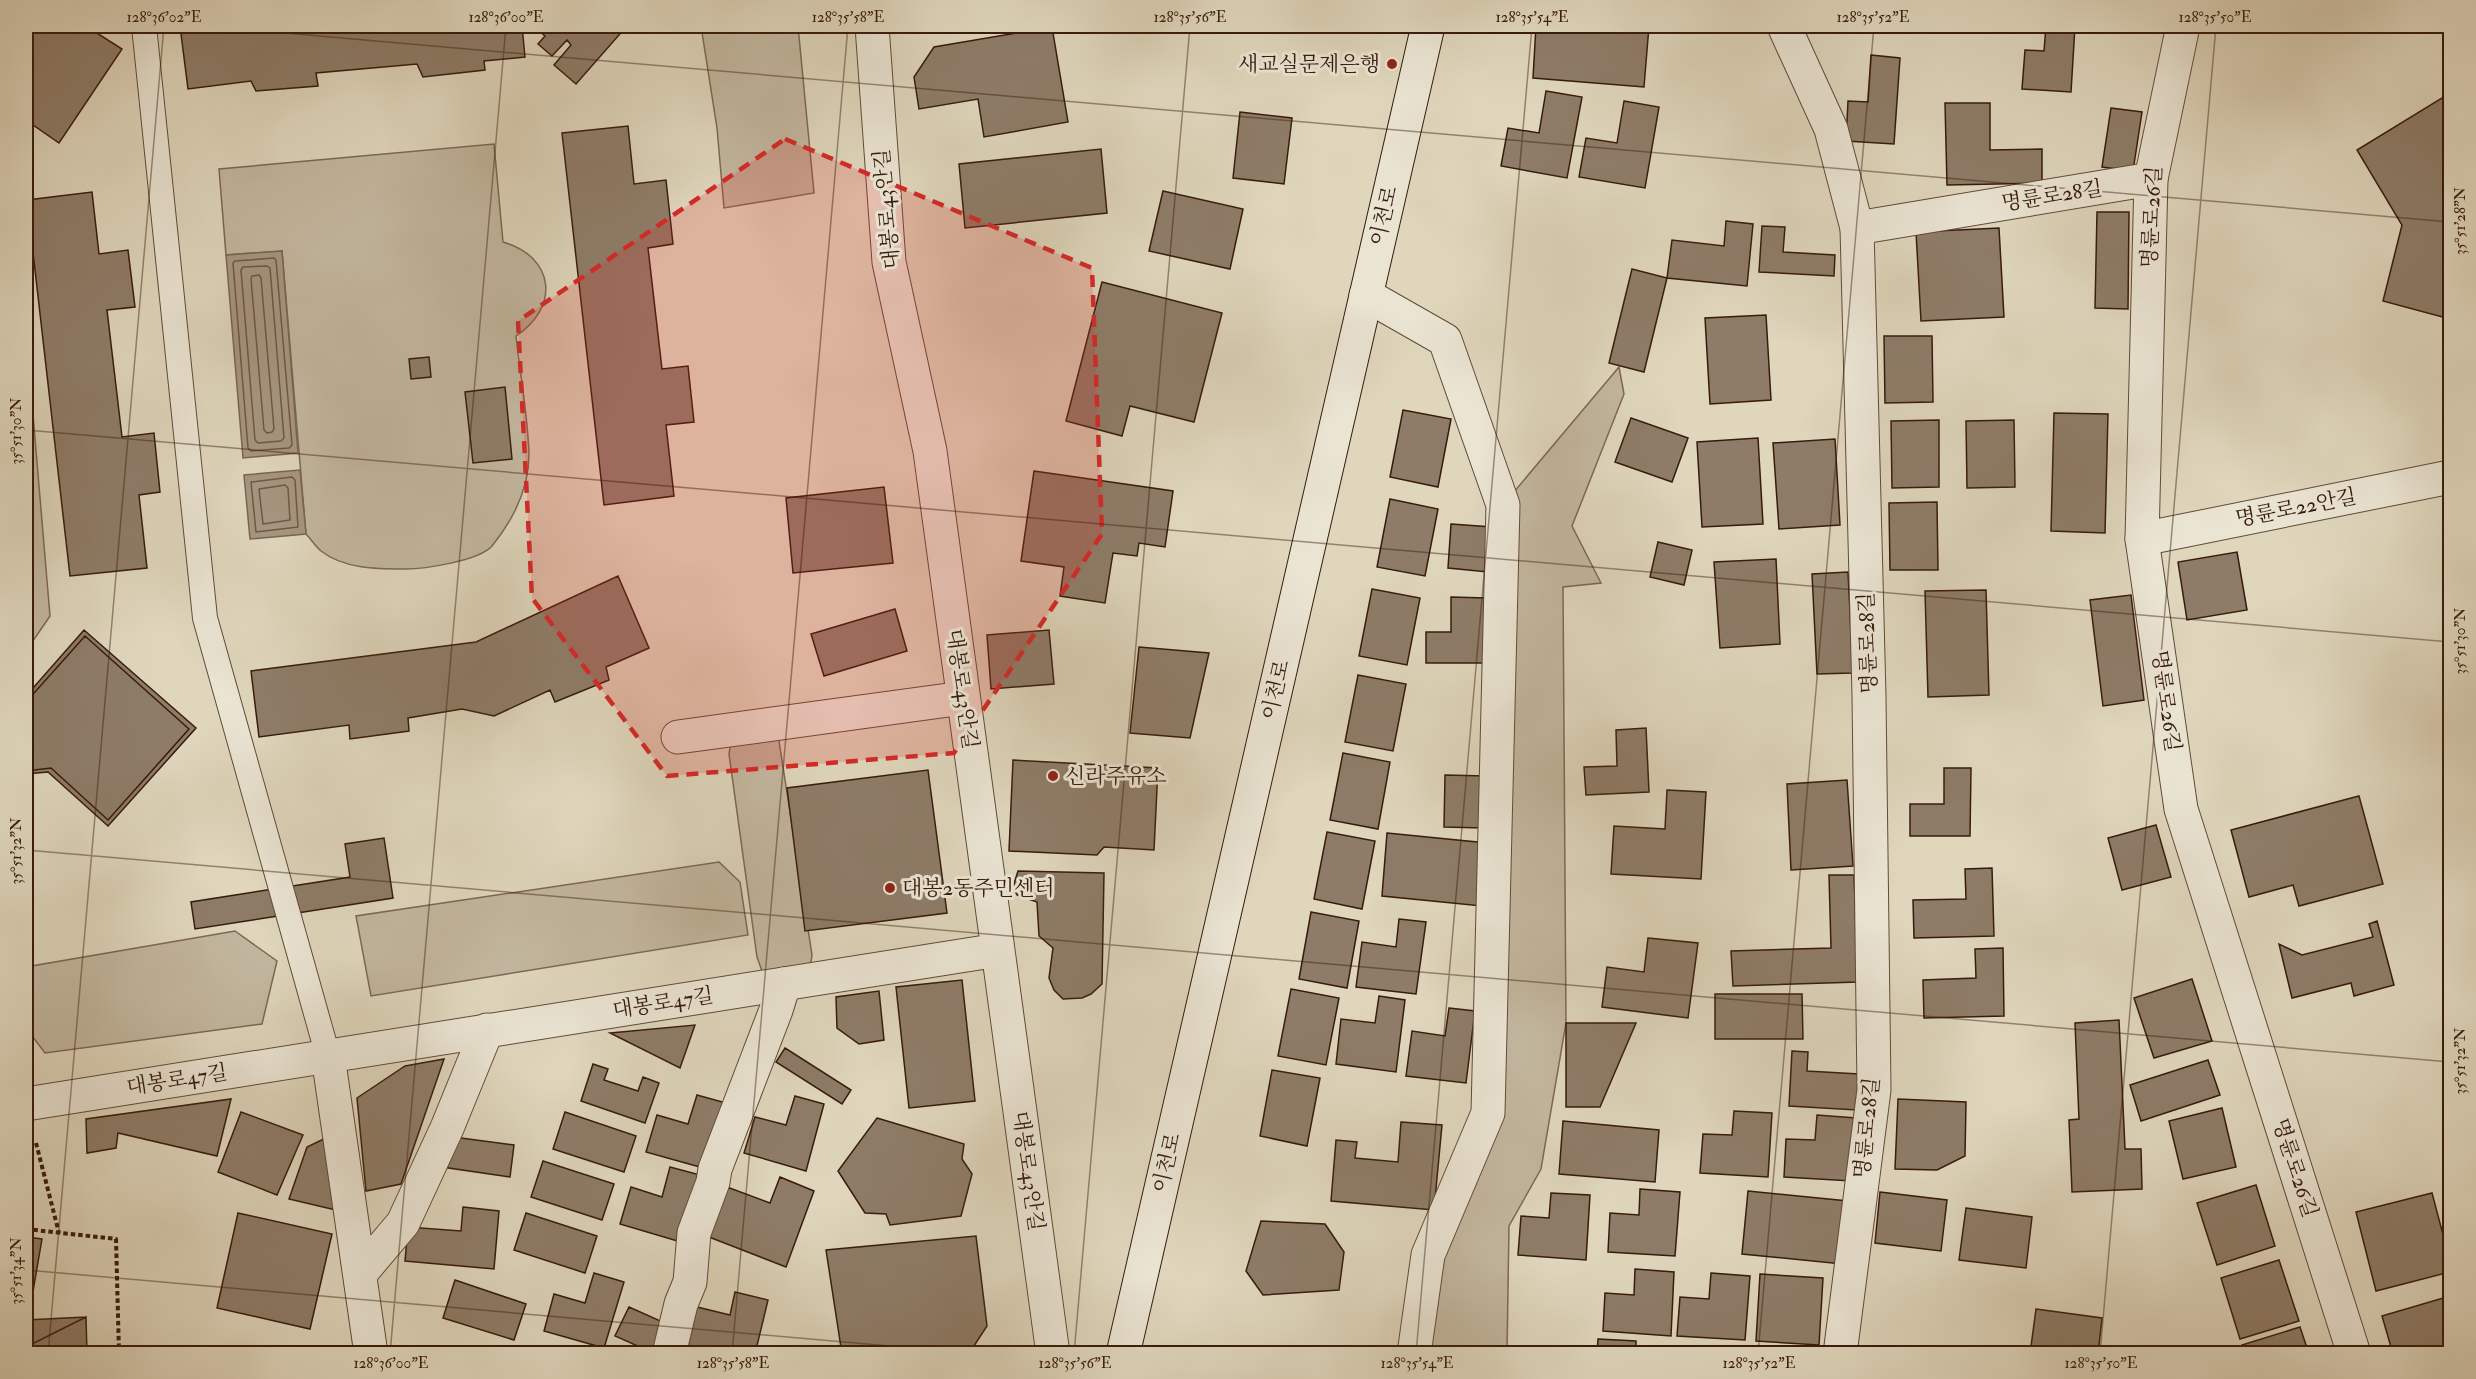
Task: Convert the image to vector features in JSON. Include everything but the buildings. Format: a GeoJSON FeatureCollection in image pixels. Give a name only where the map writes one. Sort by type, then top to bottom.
{"type":"FeatureCollection","features":[{"type":"Feature","properties":{"kind":"street","name":"대봉로43안길"},"geometry":{"type":"LineString","coordinates":[[872,26],[890,262],[930,451],[1053,1353]]}},
{"type":"Feature","properties":{"kind":"street","name":"이천로"},"geometry":{"type":"LineString","coordinates":[[1123,1353],[1428,26]]}},
{"type":"Feature","properties":{"kind":"street"},"geometry":{"type":"LineString","coordinates":[[1784,26],[1831,129],[1857,228]]}},
{"type":"Feature","properties":{"kind":"street","name":"명륜로26길"},"geometry":{"type":"LineString","coordinates":[[2182,26],[2151,179],[2142,538],[2181,809],[2354,1353]]}},
{"type":"Feature","properties":{"kind":"street","name":"명륜로28길"},"geometry":{"type":"LineString","coordinates":[[1840,1353],[1874,1090],[1869,696],[1857,228],[2151,179]]}},
{"type":"Feature","properties":{"kind":"street"},"geometry":{"type":"LineString","coordinates":[[1366,295],[1445,340],[1503,505],[1488,1113],[1428,1255],[1414,1353]]}},
{"type":"Feature","properties":{"kind":"street","name":"명륜로22안길"},"geometry":{"type":"LineString","coordinates":[[2142,538],[2451,477]]}},
{"type":"Feature","properties":{"kind":"street"},"geometry":{"type":"LineString","coordinates":[[678,737],[963,698]]}},
{"type":"Feature","properties":{"kind":"street","name":"대봉로47길"},"geometry":{"type":"LineString","coordinates":[[26,1103],[998,950]]}},
{"type":"Feature","properties":{"kind":"street"},"geometry":{"type":"LineString","coordinates":[[669,1353],[681,1304],[690,1282],[694,1233],[713,1182],[715,1169],[784,984]]}},
{"type":"Feature","properties":{"kind":"street"},"geometry":{"type":"LineString","coordinates":[[360,1274],[404,1223],[447,1128],[487,1030]]}},
{"type":"Feature","properties":{"kind":"street"},"geometry":{"type":"LineString","coordinates":[[328,1056],[371,1353]]}},
{"type":"Feature","properties":{"kind":"lane"},"geometry":{"type":"LineString","coordinates":[[144,26],[205,618],[328,1056]]}},
{"type":"Feature","properties":{"kind":"path"},"geometry":{"type":"LineString","coordinates":[[26,1103],[58,1233]]}},
{"type":"Feature","properties":{"kind":"path"},"geometry":{"type":"LineString","coordinates":[[26,1229],[116,1239],[119,1353]]}},
{"type":"Feature","properties":{"kind":"highlighted area"},"geometry":{"type":"Polygon","coordinates":[[[785,139],[1092,268],[1102,534],[954,753],[667,776],[532,598],[518,321],[785,139]]]}},
{"type":"Feature","properties":{"kind":"shaded area"},"geometry":{"type":"Polygon","coordinates":[[[701,26],[798,26],[814,193],[724,208],[717,128],[701,26]]]}},
{"type":"Feature","properties":{"kind":"shaded area"},"geometry":{"type":"Polygon","coordinates":[[[494,144],[503,242],[520,249],[533,259],[542,271],[546,284],[545,297],[540,311],[516,336],[526,410],[529,454],[523,492],[500,536],[492,546],[476,556],[425,568],[372,568],[350,565],[321,551],[306,534],[282,251],[226,255],[219,169],[494,144]]]}},
{"type":"Feature","properties":{"kind":"shaded area"},"geometry":{"type":"Polygon","coordinates":[[[26,332],[50,616],[26,651],[26,332]]]}},
{"type":"Feature","properties":{"kind":"shaded area"},"geometry":{"type":"Polygon","coordinates":[[[1619,367],[1624,394],[1572,526],[1601,583],[1563,587],[1566,1023],[1541,1169],[1509,1226],[1507,1353],[1415,1346],[1488,1113],[1503,505],[1619,367]]]}},
{"type":"Feature","properties":{"kind":"shaded area"},"geometry":{"type":"Polygon","coordinates":[[[777,728],[812,955],[809,975],[762,971],[757,957],[729,754],[732,734],[777,728]]]}},
{"type":"Feature","properties":{"kind":"shaded area"},"geometry":{"type":"Polygon","coordinates":[[[719,862],[740,882],[748,935],[371,996],[356,916],[719,862]]]}},
{"type":"Feature","properties":{"kind":"shaded area"},"geometry":{"type":"Polygon","coordinates":[[[235,931],[277,961],[262,1024],[45,1053],[26,1028],[26,967],[235,931]]]}},
{"type":"Feature","properties":{"kind":"water"},"geometry":{"type":"Polygon","coordinates":[[[282,251],[298,453],[243,458],[226,255],[282,251]]]}},
{"type":"Feature","properties":{"kind":"water"},"geometry":{"type":"Polygon","coordinates":[[[300,470],[306,534],[250,539],[244,475],[300,470]]]}},
{"type":"Feature","properties":{"kind":"place","name":"새교실문제은행"},"geometry":{"type":"Point","coordinates":[1392,64]}},
{"type":"Feature","properties":{"kind":"place","name":"신라주유소"},"geometry":{"type":"Point","coordinates":[1053,776]}},
{"type":"Feature","properties":{"kind":"place","name":"대봉2동주민센터"},"geometry":{"type":"Point","coordinates":[890,888]}}]}
